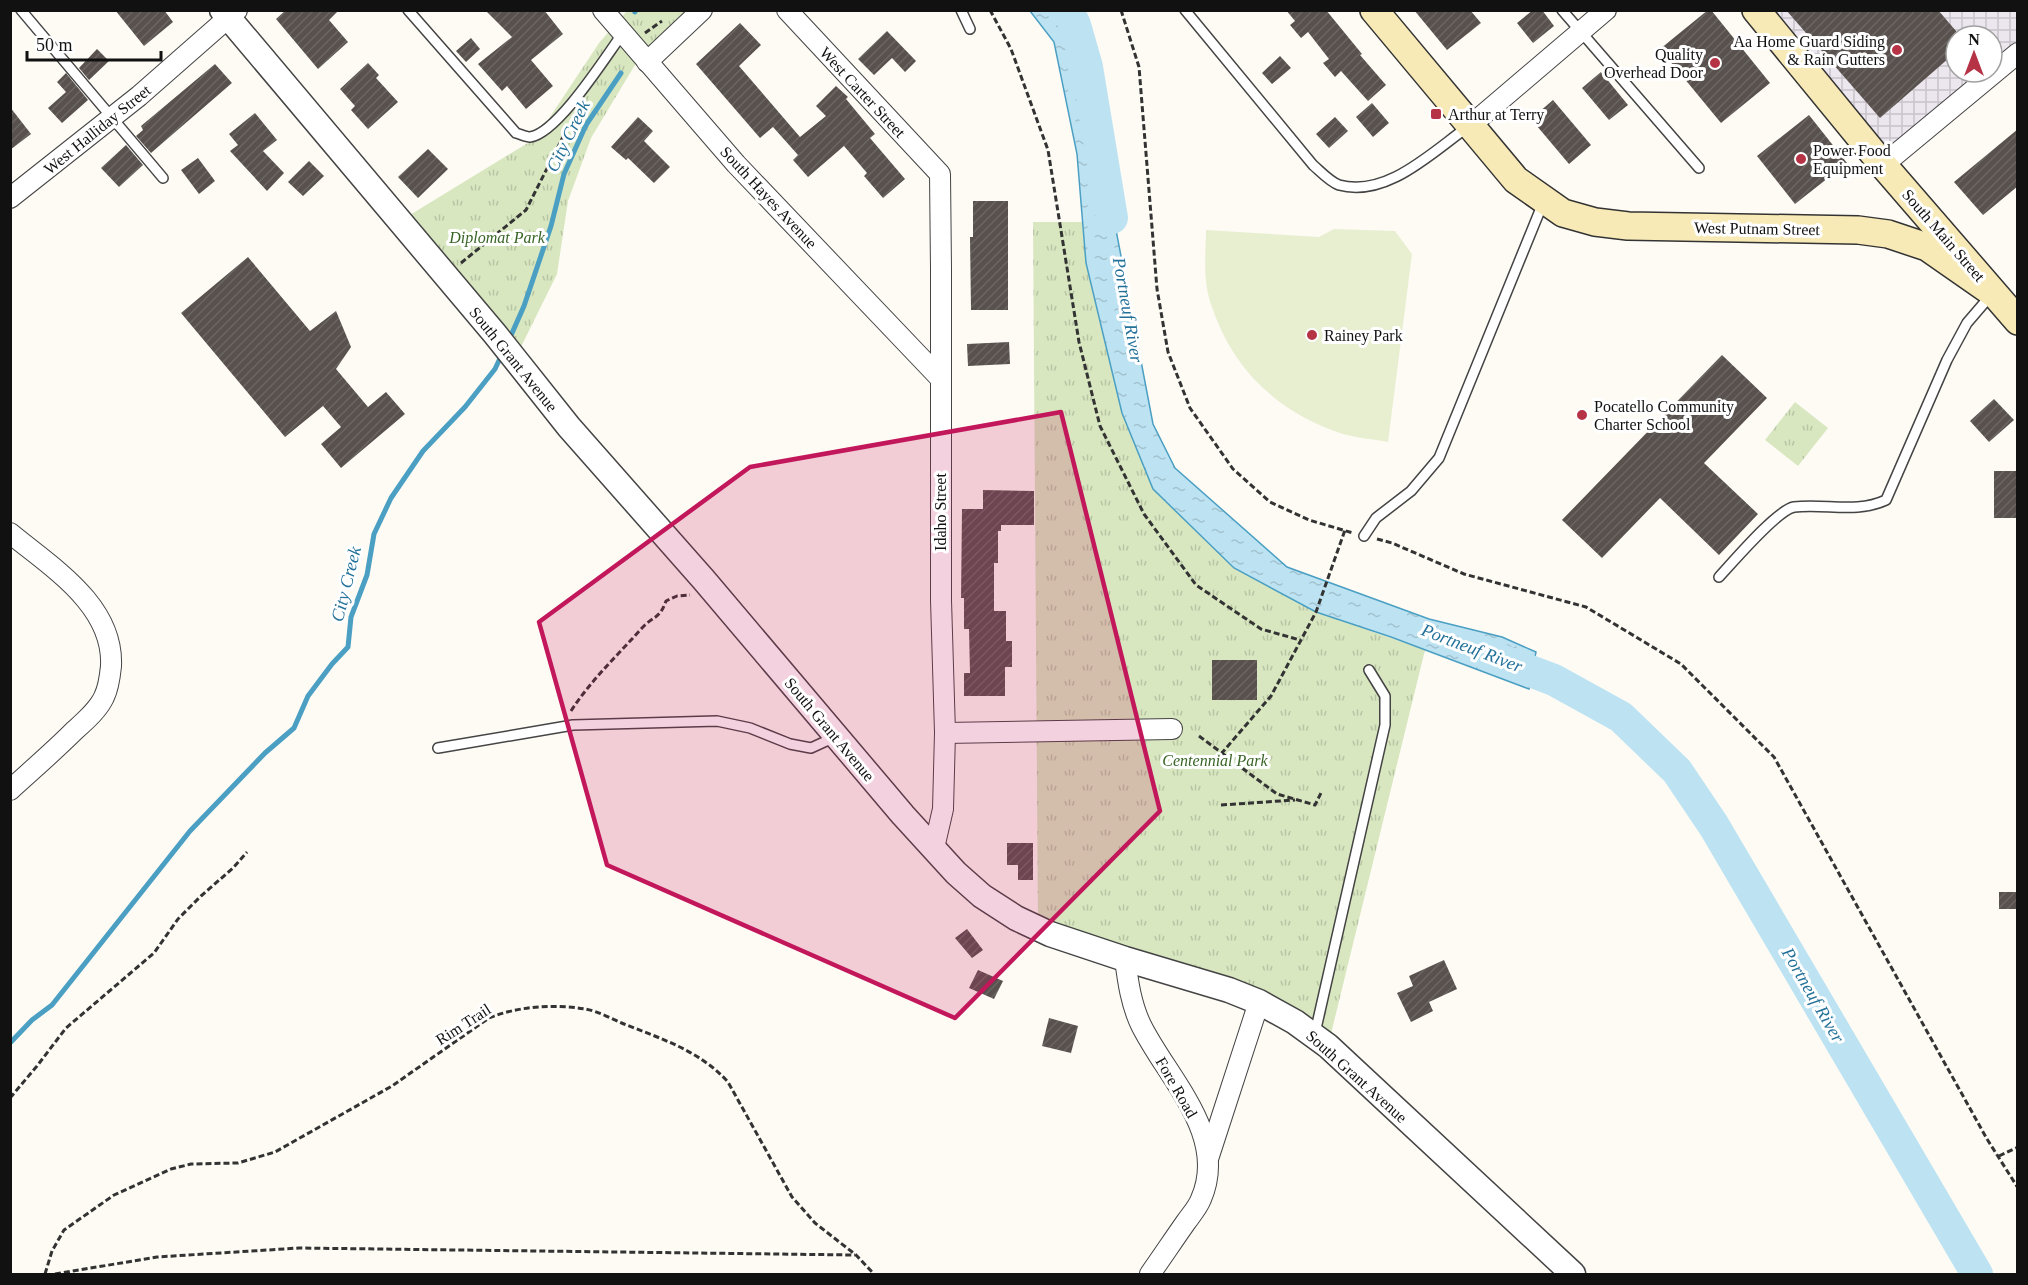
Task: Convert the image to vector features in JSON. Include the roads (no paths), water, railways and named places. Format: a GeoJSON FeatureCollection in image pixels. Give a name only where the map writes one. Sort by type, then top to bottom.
{"type":"FeatureCollection","features":[{"type":"Feature","properties":{"kind":"main road","name":"West Putnam Street"},"geometry":{"type":"LineString","coordinates":[[1374,10],[1516,180],[1563,213],[1595,222],[1628,226],[1858,230],[1888,234],[1927,247],[1993,293]]}},
{"type":"Feature","properties":{"kind":"main road","name":"South Main Street"},"geometry":{"type":"LineString","coordinates":[[1756,10],[1883,165],[2018,321]]}},
{"type":"Feature","properties":{"kind":"main road"},"geometry":{"type":"LineString","coordinates":[[1888,234],[1898,226],[1903,218],[1906,203],[1903,187]]}},
{"type":"Feature","properties":{"kind":"street"},"geometry":{"type":"LineString","coordinates":[[647,62],[702,10]]}},
{"type":"Feature","properties":{"kind":"street","name":"West Carter Street"},"geometry":{"type":"LineString","coordinates":[[787,10],[940,174]]}},
{"type":"Feature","properties":{"kind":"street"},"geometry":{"type":"LineString","coordinates":[[1471,125],[1606,10]]}},
{"type":"Feature","properties":{"kind":"street","name":"West Halliday Street"},"geometry":{"type":"LineString","coordinates":[[10,198],[112,118],[229,13]]}},
{"type":"Feature","properties":{"kind":"street","name":"South Grant Avenue"},"geometry":{"type":"LineString","coordinates":[[229,13],[495,334],[569,428],[704,580],[903,815],[956,873],[982,896],[1016,918],[1050,934],[1229,990],[1259,1002],[1295,1022],[1328,1046],[1573,1275]]}},
{"type":"Feature","properties":{"kind":"street","name":"South Hayes Avenue"},"geometry":{"type":"LineString","coordinates":[[608,13],[627,39],[736,164],[940,378]]}},
{"type":"Feature","properties":{"kind":"street"},"geometry":{"type":"LineString","coordinates":[[1883,165],[2018,53]]}},
{"type":"Feature","properties":{"kind":"street","name":"Idaho Street"},"geometry":{"type":"LineString","coordinates":[[934,848],[943,809],[945,733],[941,600],[940,174]]}},
{"type":"Feature","properties":{"kind":"street"},"geometry":{"type":"LineString","coordinates":[[10,533],[80,592],[106,632],[111,656],[110,679],[104,697],[92,714],[10,790]]}},
{"type":"Feature","properties":{"kind":"street"},"geometry":{"type":"LineString","coordinates":[[945,733],[1172,729]]}},
{"type":"Feature","properties":{"kind":"street","name":"Fore Road"},"geometry":{"type":"LineString","coordinates":[[1125,959],[1134,1007],[1141,1026],[1193,1112],[1201,1130],[1208,1161],[1207,1179],[1201,1200],[1150,1275]]}},
{"type":"Feature","properties":{"kind":"street"},"geometry":{"type":"LineString","coordinates":[[1208,1161],[1259,1002]]}},
{"type":"Feature","properties":{"kind":"lane"},"geometry":{"type":"LineString","coordinates":[[21,10],[163,178]]}},
{"type":"Feature","properties":{"kind":"lane"},"geometry":{"type":"LineString","coordinates":[[408,10],[516,133],[530,137],[548,128],[627,39]]}},
{"type":"Feature","properties":{"kind":"lane"},"geometry":{"type":"LineString","coordinates":[[961,10],[970,29]]}},
{"type":"Feature","properties":{"kind":"lane"},"geometry":{"type":"LineString","coordinates":[[1185,10],[1313,165],[1336,184],[1367,188],[1401,175],[1471,125]]}},
{"type":"Feature","properties":{"kind":"lane"},"geometry":{"type":"LineString","coordinates":[[1563,10],[1699,168]]}},
{"type":"Feature","properties":{"kind":"lane"},"geometry":{"type":"LineString","coordinates":[[1364,536],[1376,518],[1411,491],[1439,458],[1544,201]]}},
{"type":"Feature","properties":{"kind":"lane"},"geometry":{"type":"LineString","coordinates":[[1719,577],[1779,514],[1792,507],[1871,507],[1886,500],[1947,360],[1967,323],[1993,293]]}},
{"type":"Feature","properties":{"kind":"lane"},"geometry":{"type":"LineString","coordinates":[[1314,1036],[1385,724],[1384,696],[1369,670]]}},
{"type":"Feature","properties":{"kind":"lane"},"geometry":{"type":"LineString","coordinates":[[438,748],[573,725],[717,721],[750,728],[790,744],[811,748],[837,737]]}},
{"type":"Feature","properties":{"kind":"water"},"geometry":{"type":"Polygon","coordinates":[[[1030,11],[1063,11],[1080,41],[1153,424],[1175,468],[1287,567],[1429,619],[1502,637],[1536,652],[1529,689],[1391,637],[1316,612],[1234,568],[1153,489],[1122,413],[1086,263],[1077,154],[1054,42],[1030,11]]]}},
{"type":"Feature","properties":{"kind":"waterway","name":"Portneuf River"},"geometry":{"type":"LineString","coordinates":[[1068,10],[1075,25],[1087,67],[1112,218]]}},
{"type":"Feature","properties":{"kind":"waterway","name":"City Creek"},"geometry":{"type":"LineString","coordinates":[[509,340],[524,306],[551,226],[564,174],[586,125],[621,73]]}},
{"type":"Feature","properties":{"kind":"waterway","name":"City Creek"},"geometry":{"type":"LineString","coordinates":[[10,1043],[32,1020],[52,1005],[190,831],[265,753],[294,728],[308,696],[348,647],[351,617],[367,575],[374,534],[391,498],[423,451],[465,407],[495,369],[502,354]]}},
{"type":"Feature","properties":{"kind":"waterway","name":"Portneuf River"},"geometry":{"type":"LineString","coordinates":[[1493,657],[1554,680],[1621,717],[1677,771],[1714,826],[1977,1274]]}},
{"type":"Feature","properties":{"kind":"place","name":"Aa Home Guard Siding & Rain Gutters"},"geometry":{"type":"Point","coordinates":[1897,50]}},
{"type":"Feature","properties":{"kind":"place","name":"Quality Overhead Door"},"geometry":{"type":"Point","coordinates":[1715,63]}},
{"type":"Feature","properties":{"kind":"place","name":"Arthur at Terry"},"geometry":{"type":"Point","coordinates":[1436,114]}},
{"type":"Feature","properties":{"kind":"place","name":"Power Food Equipment"},"geometry":{"type":"Point","coordinates":[1801,159]}},
{"type":"Feature","properties":{"kind":"place","name":"Rainey Park"},"geometry":{"type":"Point","coordinates":[1312,335]}},
{"type":"Feature","properties":{"kind":"place","name":"Pocatello Community Charter School"},"geometry":{"type":"Point","coordinates":[1582,415]}},
{"type":"Feature","properties":{"kind":"park label","name":"Diplomat Park"},"geometry":{"type":"Point","coordinates":[497,237]}},
{"type":"Feature","properties":{"kind":"park label","name":"Centennial Park"},"geometry":{"type":"Point","coordinates":[1215,760]}}]}
